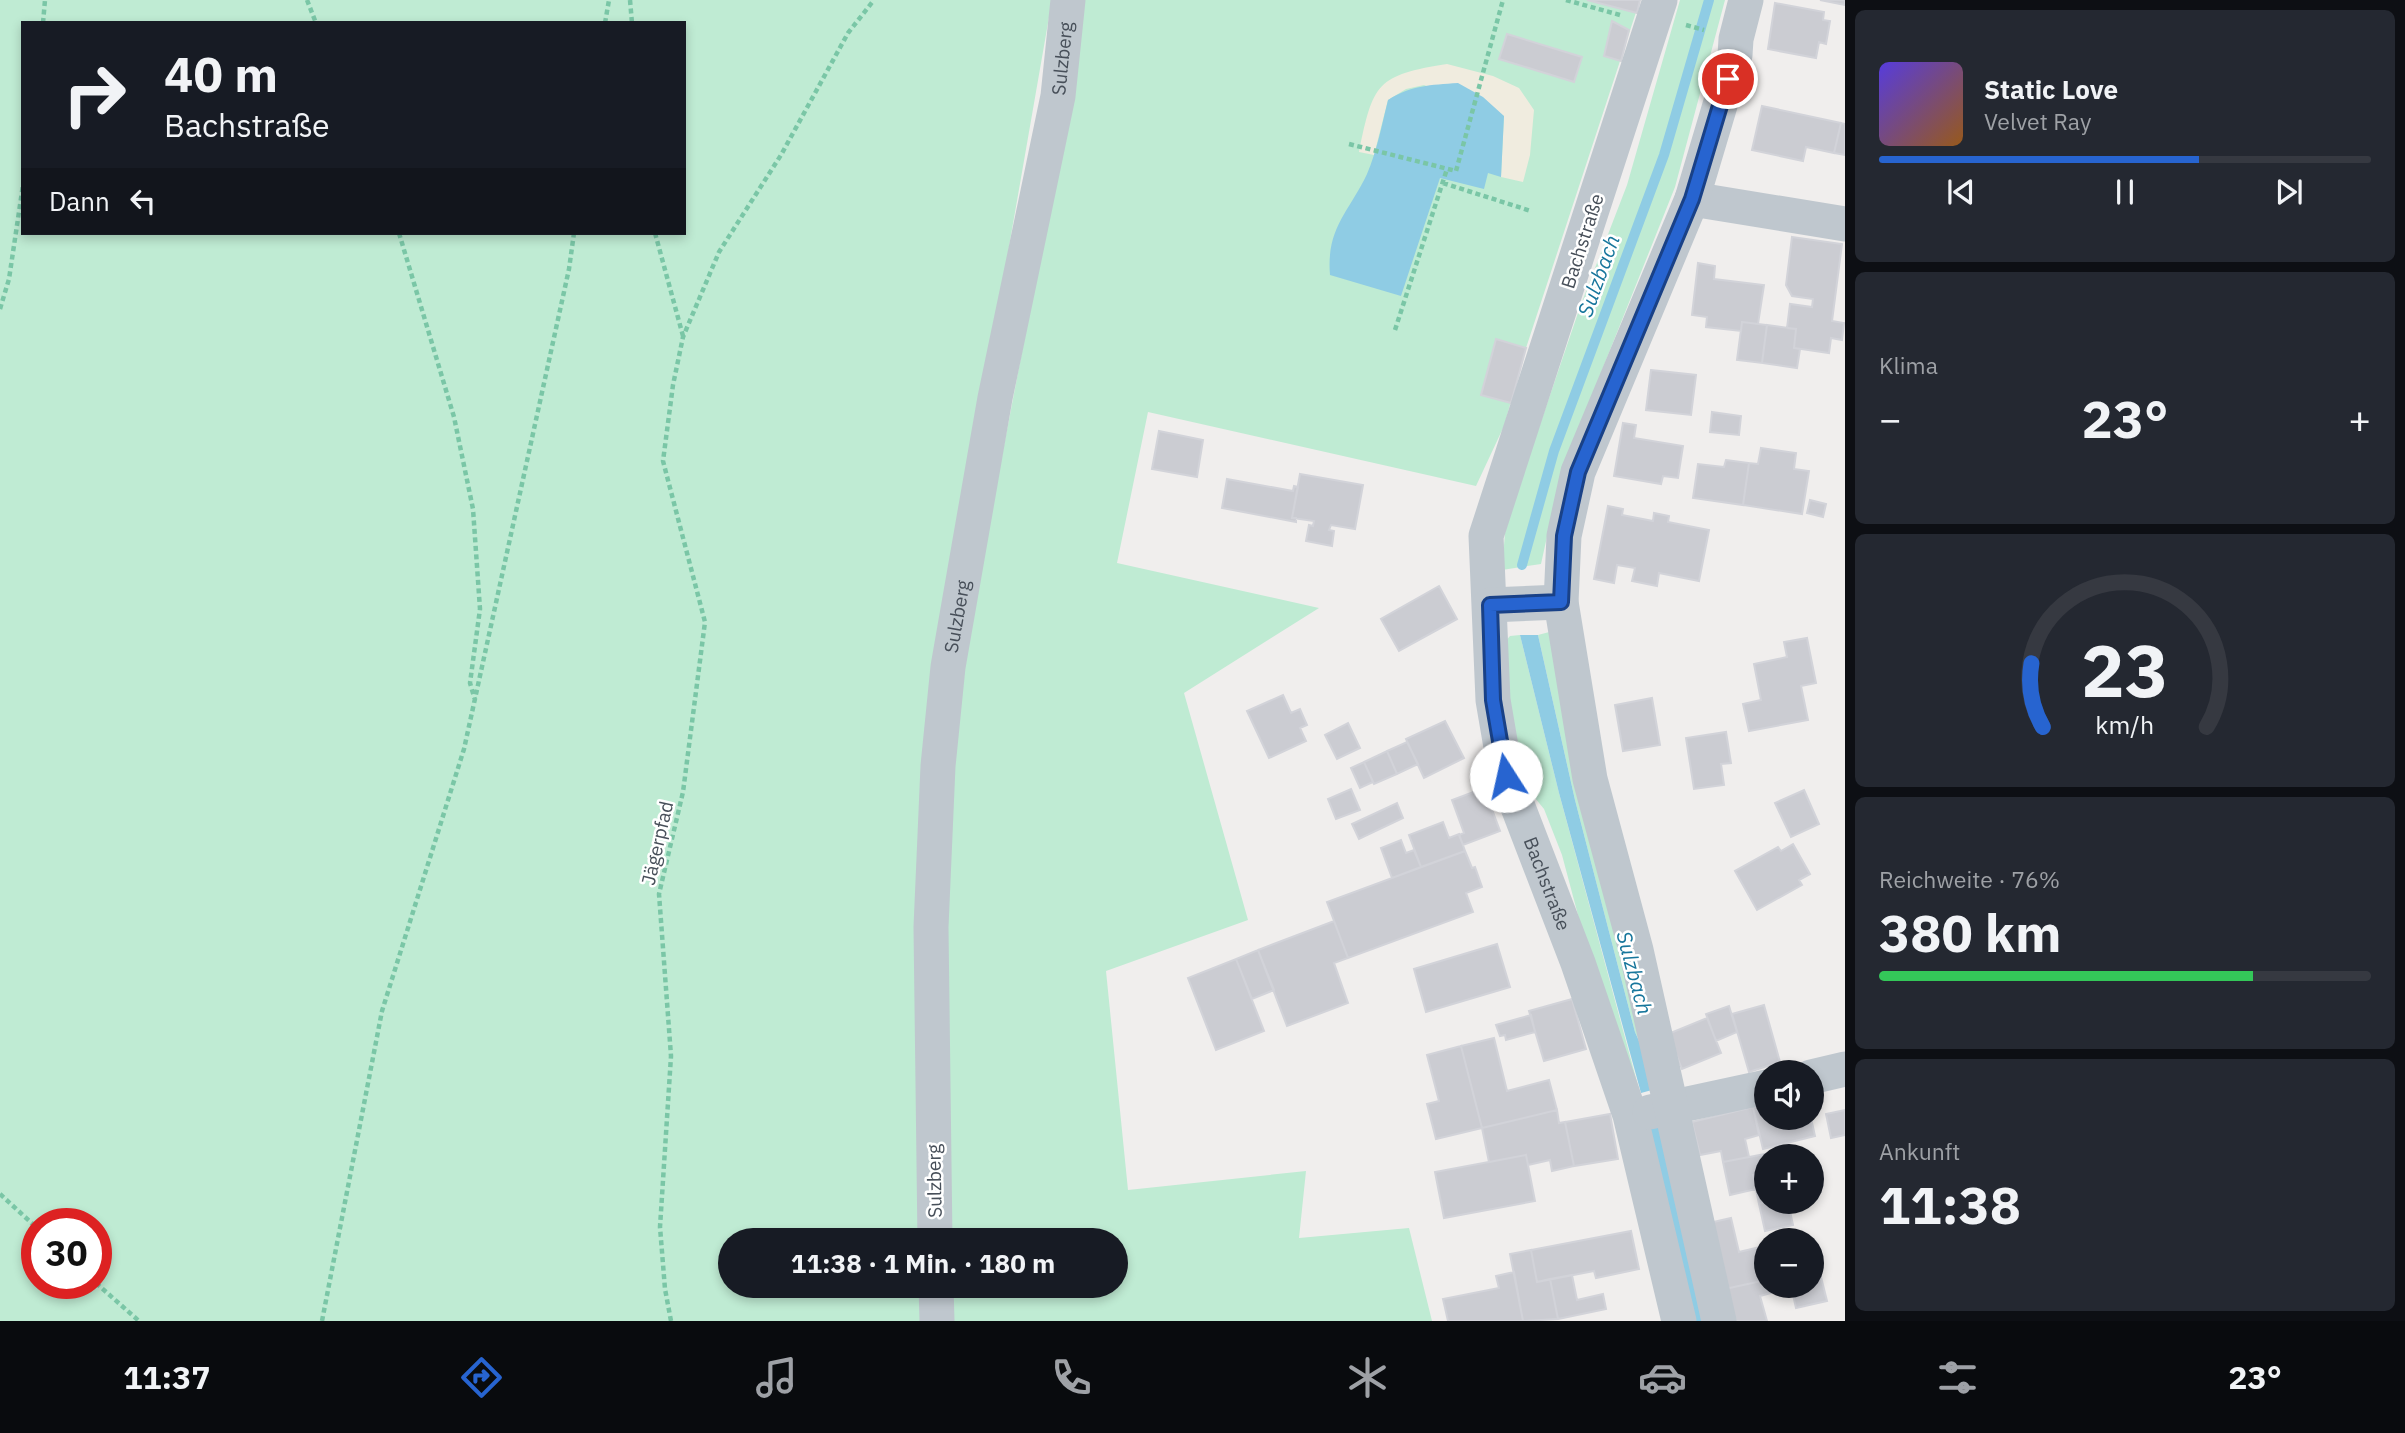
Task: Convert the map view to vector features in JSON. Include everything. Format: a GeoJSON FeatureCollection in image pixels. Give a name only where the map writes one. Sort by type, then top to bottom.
{"type":"FeatureCollection","features":[{"type":"Feature","properties":{"kind":"street","name":"Sulzberg"},"geometry":{"type":"LineString","coordinates":[[935,1228],[931,927],[938,766],[948,667],[995,398],[1058,96],[1068,0]]}},
{"type":"Feature","properties":{"kind":"street"},"geometry":{"type":"LineString","coordinates":[[1719,1321],[1636,950],[1590,779],[1561,615],[1561,602],[1564,536],[1578,472],[1692,199],[1735,55],[1736,39],[1746,0]]}},
{"type":"Feature","properties":{"kind":"street","name":"Bachstraße"},"geometry":{"type":"LineString","coordinates":[[1658,14],[1486,536],[1493,700],[1506,776],[1578,963],[1630,1115],[1679,1321]]}},
{"type":"Feature","properties":{"kind":"street"},"geometry":{"type":"LineString","coordinates":[[1692,199],[1845,224]]}},
{"type":"Feature","properties":{"kind":"street"},"geometry":{"type":"LineString","coordinates":[[1490,605],[1561,602]]}},
{"type":"Feature","properties":{"kind":"street"},"geometry":{"type":"LineString","coordinates":[[1824,1074],[1845,1069]]}},
{"type":"Feature","properties":{"kind":"street"},"geometry":{"type":"LineString","coordinates":[[1630,1115],[1754,1090]]}},
{"type":"Feature","properties":{"kind":"street"},"geometry":{"type":"LineString","coordinates":[[936,1298],[937,1321]]}},
{"type":"Feature","properties":{"kind":"path"},"geometry":{"type":"LineString","coordinates":[[43,21],[46,0]]}},
{"type":"Feature","properties":{"kind":"path"},"geometry":{"type":"LineString","coordinates":[[307,0],[315,21]]}},
{"type":"Feature","properties":{"kind":"path"},"geometry":{"type":"LineString","coordinates":[[606,21],[609,0]]}},
{"type":"Feature","properties":{"kind":"path"},"geometry":{"type":"LineString","coordinates":[[630,0],[632,21]]}},
{"type":"Feature","properties":{"kind":"path"},"geometry":{"type":"LineString","coordinates":[[683,337],[719,252],[781,155],[848,33],[874,0]]}},
{"type":"Feature","properties":{"kind":"path"},"geometry":{"type":"LineString","coordinates":[[1349,144],[1456,171],[1503,0]]}},
{"type":"Feature","properties":{"kind":"path"},"geometry":{"type":"LineString","coordinates":[[1566,0],[1658,14],[1705,30]]}},
{"type":"Feature","properties":{"kind":"path"},"geometry":{"type":"LineString","coordinates":[[1395,330],[1447,169]]}},
{"type":"Feature","properties":{"kind":"path"},"geometry":{"type":"LineString","coordinates":[[1443,183],[1531,211]]}},
{"type":"Feature","properties":{"kind":"path"},"geometry":{"type":"LineString","coordinates":[[0,309],[9,279],[21,198]]}},
{"type":"Feature","properties":{"kind":"path"},"geometry":{"type":"LineString","coordinates":[[400,235],[454,417],[473,509],[480,609],[470,682],[475,700]]}},
{"type":"Feature","properties":{"kind":"path"},"geometry":{"type":"LineString","coordinates":[[322,1321],[382,1011],[464,749],[566,283],[574,235]]}},
{"type":"Feature","properties":{"kind":"path"},"geometry":{"type":"LineString","coordinates":[[656,235],[683,337]]}},
{"type":"Feature","properties":{"kind":"path","name":"Jägerpfad"},"geometry":{"type":"LineString","coordinates":[[671,1321],[665,1289],[660,1227],[671,1056],[659,894],[683,792],[705,622],[663,461],[673,385],[683,337]]}},
{"type":"Feature","properties":{"kind":"path"},"geometry":{"type":"LineString","coordinates":[[0,1195],[21,1214]]}},
{"type":"Feature","properties":{"kind":"path"},"geometry":{"type":"LineString","coordinates":[[112,1297],[139,1321]]}},
{"type":"Feature","properties":{"kind":"green space"},"geometry":{"type":"Polygon","coordinates":[[[0,0],[1052,0],[946,608],[922,1228],[718,1228],[718,1298],[922,1298],[923,1321],[0,1321],[0,0]]]}},
{"type":"Feature","properties":{"kind":"green space"},"geometry":{"type":"Polygon","coordinates":[[[1080,0],[1640,0],[1526,348],[1504,426],[1476,486],[1148,412],[1117,563],[1319,608],[1184,693],[1248,920],[1106,971],[1128,1190],[1306,1171],[1299,1238],[1409,1228],[1432,1321],[949,1321],[948,1298],[1128,1298],[1128,1228],[947,1228],[948,745],[1071,97],[1080,0]]]}},
{"type":"Feature","properties":{"kind":"green space"},"geometry":{"type":"Polygon","coordinates":[[[1680,0],[1725,0],[1675,187],[1561,473],[1541,564],[1502,570],[1505,533],[1514,501],[1580,307],[1627,185],[1680,0]]]}},
{"type":"Feature","properties":{"kind":"green space"},"geometry":{"type":"Polygon","coordinates":[[[1553,631],[1643,1050],[1635,1032],[1575,800],[1538,635],[1553,631]]]}},
{"type":"Feature","properties":{"kind":"green space"},"geometry":{"type":"Polygon","coordinates":[[[1520,635],[1559,793],[1640,1093],[1594,975],[1562,855],[1544,809],[1517,776],[1503,644],[1510,636],[1520,635]]]}},
{"type":"Feature","properties":{"kind":"sand"},"geometry":{"type":"Polygon","coordinates":[[[1447,64],[1493,76],[1519,88],[1534,110],[1530,155],[1523,182],[1501,177],[1504,116],[1424,85],[1406,89],[1388,100],[1374,155],[1359,152],[1369,111],[1382,86],[1392,78],[1406,73],[1447,64]]]}},
{"type":"Feature","properties":{"kind":"water"},"geometry":{"type":"Polygon","coordinates":[[[1458,83],[1483,97],[1504,116],[1501,177],[1488,173],[1484,189],[1440,178],[1401,296],[1330,275],[1335,232],[1371,165],[1388,100],[1413,89],[1458,83]]]}},
{"type":"Feature","properties":{"kind":"water"},"geometry":{"type":"Polygon","coordinates":[[[1520,635],[1538,635],[1575,800],[1652,1090],[1641,1093],[1559,793],[1520,635]]]}},
{"type":"Feature","properties":{"kind":"water"},"geometry":{"type":"Polygon","coordinates":[[[1660,1120],[1705,1321],[1692,1321],[1643,1123],[1660,1120]]]}},
{"type":"Feature","properties":{"kind":"building"},"geometry":{"type":"Polygon","coordinates":[[[1587,0],[1640,0],[1637,13],[1587,0]]]}},
{"type":"Feature","properties":{"kind":"building"},"geometry":{"type":"Polygon","coordinates":[[[1820,0],[1845,0],[1845,5],[1820,0]]]}},
{"type":"Feature","properties":{"kind":"building"},"geometry":{"type":"Polygon","coordinates":[[[1775,3],[1824,12],[1823,20],[1830,21],[1826,44],[1819,42],[1816,58],[1768,49],[1775,3]]]}},
{"type":"Feature","properties":{"kind":"building"},"geometry":{"type":"Polygon","coordinates":[[[1612,21],[1629,30],[1621,61],[1604,56],[1612,21]]]}},
{"type":"Feature","properties":{"kind":"building"},"geometry":{"type":"Polygon","coordinates":[[[1507,34],[1582,57],[1574,82],[1499,59],[1507,34]]]}},
{"type":"Feature","properties":{"kind":"building"},"geometry":{"type":"Polygon","coordinates":[[[1762,106],[1841,123],[1834,153],[1806,147],[1803,161],[1752,150],[1762,106]]]}},
{"type":"Feature","properties":{"kind":"building"},"geometry":{"type":"Polygon","coordinates":[[[1841,123],[1845,124],[1845,155],[1834,153],[1841,123]]]}},
{"type":"Feature","properties":{"kind":"building"},"geometry":{"type":"Polygon","coordinates":[[[1792,237],[1842,244],[1832,321],[1844,323],[1842,340],[1831,338],[1829,353],[1794,348],[1796,329],[1787,328],[1790,304],[1812,307],[1813,299],[1792,296],[1786,285],[1792,237]]]}},
{"type":"Feature","properties":{"kind":"building"},"geometry":{"type":"Polygon","coordinates":[[[1698,263],[1715,266],[1714,279],[1764,285],[1758,324],[1742,322],[1741,331],[1706,327],[1707,317],[1692,315],[1698,263]]]}},
{"type":"Feature","properties":{"kind":"building"},"geometry":{"type":"Polygon","coordinates":[[[1742,322],[1767,325],[1762,363],[1737,360],[1742,322]]]}},
{"type":"Feature","properties":{"kind":"building"},"geometry":{"type":"Polygon","coordinates":[[[1767,325],[1796,329],[1794,348],[1800,349],[1797,368],[1762,363],[1767,325]]]}},
{"type":"Feature","properties":{"kind":"building"},"geometry":{"type":"Polygon","coordinates":[[[1496,339],[1526,348],[1511,403],[1481,395],[1496,339]]]}},
{"type":"Feature","properties":{"kind":"building"},"geometry":{"type":"Polygon","coordinates":[[[1651,370],[1696,375],[1691,415],[1646,410],[1651,370]]]}},
{"type":"Feature","properties":{"kind":"building"},"geometry":{"type":"Polygon","coordinates":[[[1712,412],[1741,416],[1739,435],[1710,432],[1712,412]]]}},
{"type":"Feature","properties":{"kind":"building"},"geometry":{"type":"Polygon","coordinates":[[[1623,423],[1636,425],[1634,438],[1683,446],[1678,478],[1663,476],[1661,484],[1614,476],[1623,423]]]}},
{"type":"Feature","properties":{"kind":"building"},"geometry":{"type":"Polygon","coordinates":[[[1159,431],[1203,440],[1197,477],[1152,469],[1159,431]]]}},
{"type":"Feature","properties":{"kind":"building"},"geometry":{"type":"Polygon","coordinates":[[[1761,448],[1796,453],[1794,469],[1809,471],[1802,514],[1743,505],[1749,463],[1758,464],[1761,448]]]}},
{"type":"Feature","properties":{"kind":"building"},"geometry":{"type":"Polygon","coordinates":[[[1726,460],[1749,463],[1743,505],[1693,498],[1698,464],[1724,467],[1726,460]]]}},
{"type":"Feature","properties":{"kind":"building"},"geometry":{"type":"Polygon","coordinates":[[[1300,474],[1363,485],[1355,529],[1331,525],[1329,530],[1334,531],[1332,546],[1306,541],[1309,525],[1313,526],[1314,521],[1292,518],[1300,474]]]}},
{"type":"Feature","properties":{"kind":"building"},"geometry":{"type":"Polygon","coordinates":[[[1227,479],[1293,491],[1294,486],[1298,487],[1292,518],[1296,518],[1296,522],[1222,508],[1227,479]]]}},
{"type":"Feature","properties":{"kind":"building"},"geometry":{"type":"Polygon","coordinates":[[[1810,500],[1826,504],[1823,517],[1807,513],[1810,500]]]}},
{"type":"Feature","properties":{"kind":"building"},"geometry":{"type":"Polygon","coordinates":[[[1608,506],[1623,509],[1622,515],[1653,521],[1654,513],[1669,516],[1668,522],[1709,530],[1699,581],[1659,573],[1657,586],[1632,581],[1635,568],[1617,565],[1614,583],[1594,579],[1608,506]]]}},
{"type":"Feature","properties":{"kind":"building"},"geometry":{"type":"Polygon","coordinates":[[[1439,586],[1457,619],[1399,651],[1381,619],[1439,586]]]}},
{"type":"Feature","properties":{"kind":"building"},"geometry":{"type":"Polygon","coordinates":[[[1807,638],[1816,683],[1801,686],[1808,720],[1749,731],[1743,704],[1761,700],[1754,664],[1787,657],[1784,642],[1807,638]]]}},
{"type":"Feature","properties":{"kind":"building"},"geometry":{"type":"Polygon","coordinates":[[[1283,695],[1291,713],[1300,709],[1307,725],[1300,728],[1306,741],[1269,758],[1247,711],[1283,695]]]}},
{"type":"Feature","properties":{"kind":"building"},"geometry":{"type":"Polygon","coordinates":[[[1652,698],[1660,745],[1623,751],[1615,705],[1652,698]]]}},
{"type":"Feature","properties":{"kind":"building"},"geometry":{"type":"Polygon","coordinates":[[[1445,721],[1464,758],[1424,778],[1406,739],[1445,721]]]}},
{"type":"Feature","properties":{"kind":"building"},"geometry":{"type":"Polygon","coordinates":[[[1348,723],[1360,748],[1337,759],[1325,735],[1348,723]]]}},
{"type":"Feature","properties":{"kind":"building"},"geometry":{"type":"Polygon","coordinates":[[[1726,732],[1731,763],[1721,764],[1724,785],[1694,789],[1686,738],[1726,732]]]}},
{"type":"Feature","properties":{"kind":"building"},"geometry":{"type":"Polygon","coordinates":[[[1407,742],[1418,764],[1397,774],[1387,751],[1407,742]]]}},
{"type":"Feature","properties":{"kind":"building"},"geometry":{"type":"Polygon","coordinates":[[[1387,751],[1397,774],[1374,784],[1364,762],[1387,751]]]}},
{"type":"Feature","properties":{"kind":"building"},"geometry":{"type":"Polygon","coordinates":[[[1364,762],[1373,782],[1360,788],[1351,768],[1364,762]]]}},
{"type":"Feature","properties":{"kind":"building"},"geometry":{"type":"Polygon","coordinates":[[[1484,788],[1500,831],[1463,845],[1459,835],[1464,833],[1452,800],[1484,788]]]}},
{"type":"Feature","properties":{"kind":"building"},"geometry":{"type":"Polygon","coordinates":[[[1351,789],[1360,810],[1336,819],[1328,799],[1351,789]]]}},
{"type":"Feature","properties":{"kind":"building"},"geometry":{"type":"Polygon","coordinates":[[[1804,790],[1819,824],[1791,837],[1775,803],[1804,790]]]}},
{"type":"Feature","properties":{"kind":"building"},"geometry":{"type":"Polygon","coordinates":[[[1397,803],[1403,818],[1359,839],[1352,824],[1397,803]]]}},
{"type":"Feature","properties":{"kind":"building"},"geometry":{"type":"Polygon","coordinates":[[[1443,822],[1449,838],[1459,834],[1465,851],[1421,867],[1409,835],[1443,822]]]}},
{"type":"Feature","properties":{"kind":"building"},"geometry":{"type":"Polygon","coordinates":[[[1401,840],[1406,853],[1414,850],[1421,867],[1392,878],[1381,848],[1401,840]]]}},
{"type":"Feature","properties":{"kind":"building"},"geometry":{"type":"Polygon","coordinates":[[[1793,844],[1810,874],[1799,880],[1802,885],[1757,910],[1735,871],[1778,847],[1781,851],[1793,844]]]}},
{"type":"Feature","properties":{"kind":"building"},"geometry":{"type":"Polygon","coordinates":[[[1465,851],[1472,868],[1475,867],[1482,887],[1466,893],[1473,912],[1348,958],[1327,902],[1465,851]]]}},
{"type":"Feature","properties":{"kind":"building"},"geometry":{"type":"Polygon","coordinates":[[[1334,921],[1348,958],[1334,963],[1348,1003],[1287,1026],[1258,950],[1334,921]]]}},
{"type":"Feature","properties":{"kind":"building"},"geometry":{"type":"Polygon","coordinates":[[[1497,944],[1510,987],[1426,1012],[1414,969],[1497,944]]]}},
{"type":"Feature","properties":{"kind":"building"},"geometry":{"type":"Polygon","coordinates":[[[1258,950],[1274,990],[1252,999],[1236,959],[1258,950]]]}},
{"type":"Feature","properties":{"kind":"building"},"geometry":{"type":"Polygon","coordinates":[[[1236,959],[1264,1031],[1216,1050],[1188,978],[1236,959]]]}},
{"type":"Feature","properties":{"kind":"building"},"geometry":{"type":"Polygon","coordinates":[[[1572,999],[1586,1049],[1544,1061],[1529,1011],[1572,999]]]}},
{"type":"Feature","properties":{"kind":"building"},"geometry":{"type":"Polygon","coordinates":[[[1764,1005],[1779,1060],[1754,1060],[1754,1070],[1749,1072],[1732,1014],[1764,1005]]]}},
{"type":"Feature","properties":{"kind":"building"},"geometry":{"type":"Polygon","coordinates":[[[1729,1006],[1737,1032],[1716,1041],[1706,1014],[1729,1006]]]}},
{"type":"Feature","properties":{"kind":"building"},"geometry":{"type":"Polygon","coordinates":[[[1531,1015],[1535,1032],[1506,1040],[1505,1035],[1500,1036],[1496,1025],[1531,1015]]]}},
{"type":"Feature","properties":{"kind":"building"},"geometry":{"type":"Polygon","coordinates":[[[1707,1018],[1721,1053],[1682,1069],[1668,1034],[1707,1018]]]}},
{"type":"Feature","properties":{"kind":"building"},"geometry":{"type":"Polygon","coordinates":[[[1494,1038],[1507,1091],[1549,1080],[1557,1110],[1482,1128],[1461,1046],[1494,1038]]]}},
{"type":"Feature","properties":{"kind":"building"},"geometry":{"type":"Polygon","coordinates":[[[1461,1046],[1482,1128],[1436,1139],[1427,1104],[1439,1101],[1427,1055],[1461,1046]]]}},
{"type":"Feature","properties":{"kind":"building"},"geometry":{"type":"Polygon","coordinates":[[[1753,1107],[1754,1130],[1758,1130],[1759,1135],[1745,1139],[1749,1157],[1723,1162],[1721,1151],[1700,1155],[1692,1122],[1753,1107]]]}},
{"type":"Feature","properties":{"kind":"building"},"geometry":{"type":"Polygon","coordinates":[[[1557,1110],[1559,1123],[1565,1122],[1574,1166],[1552,1171],[1550,1160],[1528,1165],[1526,1155],[1489,1162],[1482,1128],[1557,1110]]]}},
{"type":"Feature","properties":{"kind":"building"},"geometry":{"type":"Polygon","coordinates":[[[1845,1110],[1845,1135],[1831,1138],[1826,1114],[1845,1110]]]}},
{"type":"Feature","properties":{"kind":"building"},"geometry":{"type":"Polygon","coordinates":[[[1610,1114],[1618,1159],[1574,1166],[1565,1122],[1610,1114]]]}},
{"type":"Feature","properties":{"kind":"building"},"geometry":{"type":"Polygon","coordinates":[[[1758,1130],[1814,1130],[1815,1136],[1783,1144],[1762,1144],[1758,1130]]]}},
{"type":"Feature","properties":{"kind":"building"},"geometry":{"type":"Polygon","coordinates":[[[1526,1155],[1535,1201],[1444,1218],[1435,1172],[1526,1155]]]}},
{"type":"Feature","properties":{"kind":"building"},"geometry":{"type":"Polygon","coordinates":[[[1754,1156],[1754,1189],[1730,1195],[1723,1162],[1754,1156]]]}},
{"type":"Feature","properties":{"kind":"building"},"geometry":{"type":"Polygon","coordinates":[[[1761,1214],[1791,1214],[1793,1225],[1764,1228],[1761,1214]]]}},
{"type":"Feature","properties":{"kind":"building"},"geometry":{"type":"Polygon","coordinates":[[[1731,1218],[1739,1252],[1754,1248],[1754,1283],[1725,1289],[1709,1223],[1731,1218]]]}},
{"type":"Feature","properties":{"kind":"building"},"geometry":{"type":"Polygon","coordinates":[[[1631,1231],[1639,1269],[1596,1278],[1594,1271],[1537,1282],[1531,1250],[1631,1231]]]}},
{"type":"Feature","properties":{"kind":"building"},"geometry":{"type":"Polygon","coordinates":[[[1531,1250],[1537,1282],[1550,1279],[1558,1319],[1523,1321],[1510,1254],[1531,1250]]]}},
{"type":"Feature","properties":{"kind":"building"},"geometry":{"type":"Polygon","coordinates":[[[1514,1272],[1523,1321],[1448,1321],[1443,1299],[1499,1288],[1496,1276],[1514,1272]]]}},
{"type":"Feature","properties":{"kind":"building"},"geometry":{"type":"Polygon","coordinates":[[[1572,1275],[1577,1300],[1603,1294],[1606,1309],[1558,1319],[1550,1279],[1572,1275]]]}},
{"type":"Feature","properties":{"kind":"building"},"geometry":{"type":"Polygon","coordinates":[[[1754,1283],[1754,1298],[1761,1298],[1767,1321],[1733,1321],[1725,1289],[1754,1283]]]}},
{"type":"Feature","properties":{"kind":"building"},"geometry":{"type":"Polygon","coordinates":[[[1824,1289],[1827,1301],[1796,1308],[1794,1298],[1824,1298],[1824,1289]]]}},
{"type":"Feature","properties":{"kind":"waterway","name":"Sulzbach"},"geometry":{"type":"LineString","coordinates":[[1522,565],[1554,451],[1664,155],[1709,0]]}},
{"type":"Feature","properties":{"kind":"route"},"geometry":{"type":"LineString","coordinates":[[1506,776],[1493,700],[1490,605],[1561,602],[1564,536],[1578,472],[1692,199],[1728,79]]}}]}
